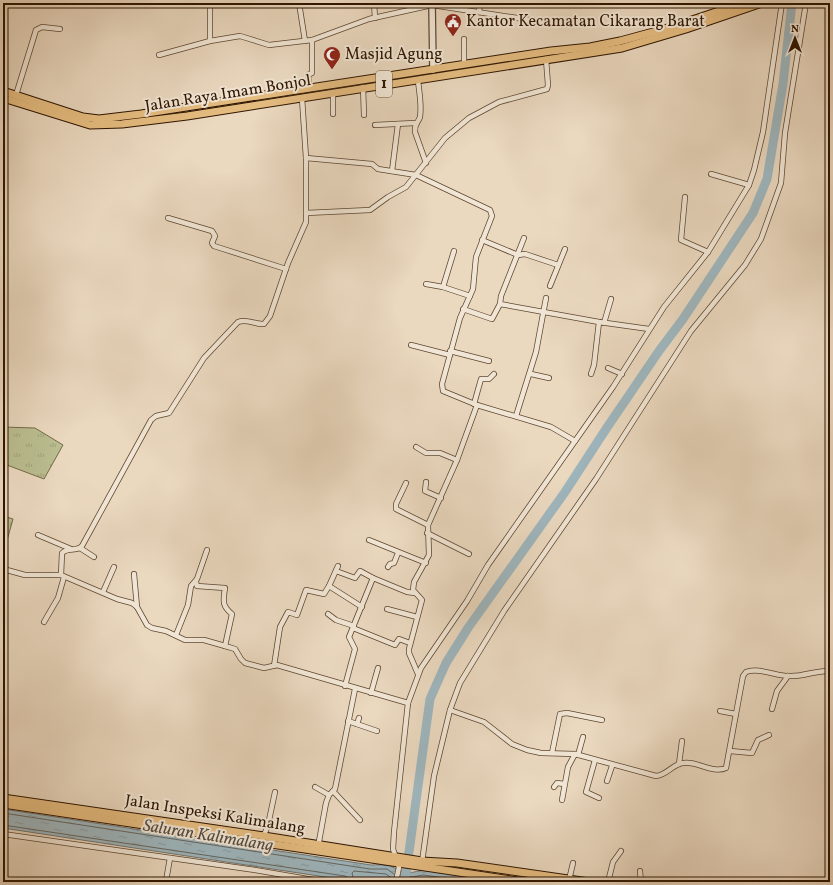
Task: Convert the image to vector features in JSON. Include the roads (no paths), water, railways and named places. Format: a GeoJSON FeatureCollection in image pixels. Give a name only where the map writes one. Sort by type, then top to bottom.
{"type":"FeatureCollection","features":[{"type":"Feature","properties":{"kind":"main road","name":"Jalan Raya Imam Bonjol"},"geometry":{"type":"LineString","coordinates":[[3,98],[76,122],[106,125],[187,116],[363,87],[418,80],[590,48],[668,28],[742,3]]}},
{"type":"Feature","properties":{"kind":"main road","name":"Jalan Raya Imam Bonjol"},"geometry":{"type":"LineString","coordinates":[[3,91],[72,114],[99,119],[464,65],[622,48],[686,30],[762,3]]}},
{"type":"Feature","properties":{"kind":"main road"},"geometry":{"type":"LineString","coordinates":[[300,90],[302,98]]}},
{"type":"Feature","properties":{"kind":"main road"},"geometry":{"type":"LineString","coordinates":[[3,798],[3,804]]}},
{"type":"Feature","properties":{"kind":"main road","name":"Jalan Inspeksi Kalimalang"},"geometry":{"type":"LineString","coordinates":[[3,798],[134,820],[261,844],[318,849],[397,861],[589,882]]}},
{"type":"Feature","properties":{"kind":"main road","name":"Jalan Inspeksi Kalimalang"},"geometry":{"type":"LineString","coordinates":[[3,804],[264,836],[318,849]]}},
{"type":"Feature","properties":{"kind":"main road","name":"Jalan Inspeksi Kalimalang"},"geometry":{"type":"LineString","coordinates":[[456,867],[525,882]]}},
{"type":"Feature","properties":{"kind":"street"},"geometry":{"type":"LineString","coordinates":[[210,3],[210,41]]}},
{"type":"Feature","properties":{"kind":"street"},"geometry":{"type":"LineString","coordinates":[[300,3],[305,41]]}},
{"type":"Feature","properties":{"kind":"street"},"geometry":{"type":"LineString","coordinates":[[374,3],[375,18]]}},
{"type":"Feature","properties":{"kind":"street"},"geometry":{"type":"LineString","coordinates":[[479,12],[480,3]]}},
{"type":"Feature","properties":{"kind":"street"},"geometry":{"type":"LineString","coordinates":[[396,882],[397,861],[393,849],[408,703],[418,674],[472,595],[488,565],[622,374],[664,307],[708,252],[749,185],[763,132],[782,3]]}},
{"type":"Feature","properties":{"kind":"street"},"geometry":{"type":"LineString","coordinates":[[422,864],[431,794],[450,710],[460,683],[504,611],[600,473],[692,331],[745,265],[761,238],[781,183],[785,133],[806,3]]}},
{"type":"Feature","properties":{"kind":"street"},"geometry":{"type":"LineString","coordinates":[[159,55],[210,41],[240,36],[269,45],[312,40],[375,18],[432,4],[543,22]]}},
{"type":"Feature","properties":{"kind":"street"},"geometry":{"type":"LineString","coordinates":[[432,4],[433,70]]}},
{"type":"Feature","properties":{"kind":"street"},"geometry":{"type":"LineString","coordinates":[[16,95],[36,30],[42,27],[60,29]]}},
{"type":"Feature","properties":{"kind":"street"},"geometry":{"type":"LineString","coordinates":[[464,39],[464,65]]}},
{"type":"Feature","properties":{"kind":"street"},"geometry":{"type":"LineString","coordinates":[[309,88],[308,75],[312,72],[312,40]]}},
{"type":"Feature","properties":{"kind":"street"},"geometry":{"type":"LineString","coordinates":[[306,213],[370,210],[388,197],[406,187],[450,134],[478,112],[498,102],[547,89],[550,56]]}},
{"type":"Feature","properties":{"kind":"street"},"geometry":{"type":"LineString","coordinates":[[375,125],[415,123],[419,120],[420,109],[418,80]]}},
{"type":"Feature","properties":{"kind":"street"},"geometry":{"type":"LineString","coordinates":[[363,87],[364,115]]}},
{"type":"Feature","properties":{"kind":"street"},"geometry":{"type":"LineString","coordinates":[[333,92],[333,114]]}},
{"type":"Feature","properties":{"kind":"street"},"geometry":{"type":"LineString","coordinates":[[80,548],[151,420],[156,416],[168,413],[200,363],[238,322],[246,320],[261,324],[266,322],[272,311],[286,269],[304,227],[306,213],[306,158],[302,98]]}},
{"type":"Feature","properties":{"kind":"street"},"geometry":{"type":"LineString","coordinates":[[415,123],[415,132],[426,163]]}},
{"type":"Feature","properties":{"kind":"street"},"geometry":{"type":"LineString","coordinates":[[392,171],[398,124]]}},
{"type":"Feature","properties":{"kind":"street"},"geometry":{"type":"LineString","coordinates":[[306,158],[372,164],[378,169],[416,175],[490,210],[492,213],[491,220],[476,257],[474,285],[463,309],[450,353],[442,384],[443,391],[476,405],[551,427],[575,441]]}},
{"type":"Feature","properties":{"kind":"street"},"geometry":{"type":"LineString","coordinates":[[711,174],[749,185]]}},
{"type":"Feature","properties":{"kind":"street"},"geometry":{"type":"LineString","coordinates":[[685,198],[681,240],[708,252]]}},
{"type":"Feature","properties":{"kind":"street"},"geometry":{"type":"LineString","coordinates":[[168,218],[212,231],[215,236],[212,243],[214,246],[286,269]]}},
{"type":"Feature","properties":{"kind":"street"},"geometry":{"type":"LineString","coordinates":[[463,309],[492,319],[500,304],[502,292],[524,238]]}},
{"type":"Feature","properties":{"kind":"street"},"geometry":{"type":"LineString","coordinates":[[482,240],[518,255],[525,254],[558,265]]}},
{"type":"Feature","properties":{"kind":"street"},"geometry":{"type":"LineString","coordinates":[[550,286],[565,249]]}},
{"type":"Feature","properties":{"kind":"street"},"geometry":{"type":"LineString","coordinates":[[443,287],[454,251]]}},
{"type":"Feature","properties":{"kind":"street"},"geometry":{"type":"LineString","coordinates":[[426,284],[443,287],[470,296]]}},
{"type":"Feature","properties":{"kind":"street"},"geometry":{"type":"LineString","coordinates":[[516,416],[530,374],[546,298]]}},
{"type":"Feature","properties":{"kind":"street"},"geometry":{"type":"LineString","coordinates":[[591,374],[594,365],[601,322],[611,299]]}},
{"type":"Feature","properties":{"kind":"street"},"geometry":{"type":"LineString","coordinates":[[500,304],[649,329]]}},
{"type":"Feature","properties":{"kind":"street"},"geometry":{"type":"LineString","coordinates":[[411,345],[488,361]]}},
{"type":"Feature","properties":{"kind":"street"},"geometry":{"type":"LineString","coordinates":[[608,368],[622,374]]}},
{"type":"Feature","properties":{"kind":"street"},"geometry":{"type":"LineString","coordinates":[[418,674],[409,653],[410,643],[422,600],[415,593],[413,587],[414,582],[426,563],[430,551],[428,525],[457,460],[476,405],[481,379],[489,379],[494,374]]}},
{"type":"Feature","properties":{"kind":"street"},"geometry":{"type":"LineString","coordinates":[[530,374],[549,378]]}},
{"type":"Feature","properties":{"kind":"street"},"geometry":{"type":"LineString","coordinates":[[416,447],[426,452],[440,452],[457,460]]}},
{"type":"Feature","properties":{"kind":"street"},"geometry":{"type":"LineString","coordinates":[[426,482],[425,491],[441,498]]}},
{"type":"Feature","properties":{"kind":"street"},"geometry":{"type":"LineString","coordinates":[[406,483],[396,504],[396,509],[428,525]]}},
{"type":"Feature","properties":{"kind":"street"},"geometry":{"type":"LineString","coordinates":[[428,533],[469,554]]}},
{"type":"Feature","properties":{"kind":"street"},"geometry":{"type":"LineString","coordinates":[[38,535],[72,549]]}},
{"type":"Feature","properties":{"kind":"street"},"geometry":{"type":"LineString","coordinates":[[369,540],[398,553],[426,563]]}},
{"type":"Feature","properties":{"kind":"street"},"geometry":{"type":"LineString","coordinates":[[44,622],[58,598],[62,576],[62,553],[67,549],[80,548],[94,557]]}},
{"type":"Feature","properties":{"kind":"street"},"geometry":{"type":"LineString","coordinates":[[176,636],[188,605],[191,586],[196,582],[207,550]]}},
{"type":"Feature","properties":{"kind":"street"},"geometry":{"type":"LineString","coordinates":[[388,568],[390,564],[394,564],[398,553]]}},
{"type":"Feature","properties":{"kind":"street"},"geometry":{"type":"LineString","coordinates":[[274,666],[280,627],[288,612],[297,615],[306,590],[324,594],[338,566]]}},
{"type":"Feature","properties":{"kind":"street"},"geometry":{"type":"LineString","coordinates":[[103,592],[114,567]]}},
{"type":"Feature","properties":{"kind":"street"},"geometry":{"type":"LineString","coordinates":[[3,569],[16,574],[62,576],[117,599],[132,603],[137,607],[149,627],[166,631],[185,640],[204,640],[235,649],[245,663],[264,668],[277,665],[355,689],[408,703]]}},
{"type":"Feature","properties":{"kind":"street"},"geometry":{"type":"LineString","coordinates":[[336,571],[355,578],[360,571],[406,592],[415,593]]}},
{"type":"Feature","properties":{"kind":"street"},"geometry":{"type":"LineString","coordinates":[[134,574],[137,607]]}},
{"type":"Feature","properties":{"kind":"street"},"geometry":{"type":"LineString","coordinates":[[345,686],[355,649],[354,644],[349,639],[374,578]]}},
{"type":"Feature","properties":{"kind":"street"},"geometry":{"type":"LineString","coordinates":[[196,582],[197,586],[225,588],[224,597],[226,610],[232,614],[225,646]]}},
{"type":"Feature","properties":{"kind":"street"},"geometry":{"type":"LineString","coordinates":[[329,586],[362,608]]}},
{"type":"Feature","properties":{"kind":"street"},"geometry":{"type":"LineString","coordinates":[[387,610],[417,617]]}},
{"type":"Feature","properties":{"kind":"street"},"geometry":{"type":"LineString","coordinates":[[328,614],[336,620],[395,645],[399,639],[410,643]]}},
{"type":"Feature","properties":{"kind":"street"},"geometry":{"type":"LineString","coordinates":[[371,693],[378,668]]}},
{"type":"Feature","properties":{"kind":"street"},"geometry":{"type":"LineString","coordinates":[[450,710],[484,722],[505,739],[520,748],[533,752],[576,755],[612,766],[656,776],[665,775],[679,764],[688,763],[722,770],[727,765],[743,676],[746,672],[754,671],[788,676],[830,670]]}},
{"type":"Feature","properties":{"kind":"street"},"geometry":{"type":"LineString","coordinates":[[772,709],[777,691],[788,676]]}},
{"type":"Feature","properties":{"kind":"street"},"geometry":{"type":"LineString","coordinates":[[318,849],[329,795],[333,791],[355,689]]}},
{"type":"Feature","properties":{"kind":"street"},"geometry":{"type":"LineString","coordinates":[[720,711],[736,714]]}},
{"type":"Feature","properties":{"kind":"street"},"geometry":{"type":"LineString","coordinates":[[552,753],[560,714],[567,712],[602,720]]}},
{"type":"Feature","properties":{"kind":"street"},"geometry":{"type":"LineString","coordinates":[[356,724],[359,718]]}},
{"type":"Feature","properties":{"kind":"street"},"geometry":{"type":"LineString","coordinates":[[348,722],[377,731]]}},
{"type":"Feature","properties":{"kind":"street"},"geometry":{"type":"LineString","coordinates":[[730,751],[752,753],[758,740],[769,735]]}},
{"type":"Feature","properties":{"kind":"street"},"geometry":{"type":"LineString","coordinates":[[562,800],[568,768],[576,755],[583,736]]}},
{"type":"Feature","properties":{"kind":"street"},"geometry":{"type":"LineString","coordinates":[[679,764],[682,741]]}},
{"type":"Feature","properties":{"kind":"street"},"geometry":{"type":"LineString","coordinates":[[595,760],[586,792],[599,798]]}},
{"type":"Feature","properties":{"kind":"street"},"geometry":{"type":"LineString","coordinates":[[607,781],[612,766]]}},
{"type":"Feature","properties":{"kind":"street"},"geometry":{"type":"LineString","coordinates":[[554,787],[557,783],[564,784]]}},
{"type":"Feature","properties":{"kind":"street"},"geometry":{"type":"LineString","coordinates":[[315,787],[329,795]]}},
{"type":"Feature","properties":{"kind":"street"},"geometry":{"type":"LineString","coordinates":[[333,791],[360,820]]}},
{"type":"Feature","properties":{"kind":"street"},"geometry":{"type":"LineString","coordinates":[[261,844],[275,792]]}},
{"type":"Feature","properties":{"kind":"street"},"geometry":{"type":"LineString","coordinates":[[3,834],[325,882]]}},
{"type":"Feature","properties":{"kind":"street"},"geometry":{"type":"LineString","coordinates":[[608,882],[613,862],[621,851]]}},
{"type":"Feature","properties":{"kind":"street"},"geometry":{"type":"LineString","coordinates":[[166,881],[170,858]]}},
{"type":"Feature","properties":{"kind":"street"},"geometry":{"type":"LineString","coordinates":[[569,881],[573,863]]}},
{"type":"Feature","properties":{"kind":"street"},"geometry":{"type":"LineString","coordinates":[[640,871],[641,882]]}},
{"type":"Feature","properties":{"kind":"water"},"geometry":{"type":"Polygon","coordinates":[[[3,809],[371,865],[386,865],[405,872],[422,870],[503,882],[358,882],[3,828],[3,809]]]}},
{"type":"Feature","properties":{"kind":"waterway"},"geometry":{"type":"LineString","coordinates":[[405,881],[430,699],[446,663],[468,628],[565,492],[606,429],[659,351],[683,319],[753,213],[767,179],[783,84],[792,3]]}},
{"type":"Feature","properties":{"kind":"place","name":"Kantor Kecamatan Cikarang Barat"},"geometry":{"type":"Point","coordinates":[453,37]}},
{"type":"Feature","properties":{"kind":"place","name":"Masjid Agung"},"geometry":{"type":"Point","coordinates":[332,70]}},
{"type":"Feature","properties":{"kind":"water label","name":"Saluran Kalimalang"},"geometry":{"type":"Point","coordinates":[208,836]}}]}
